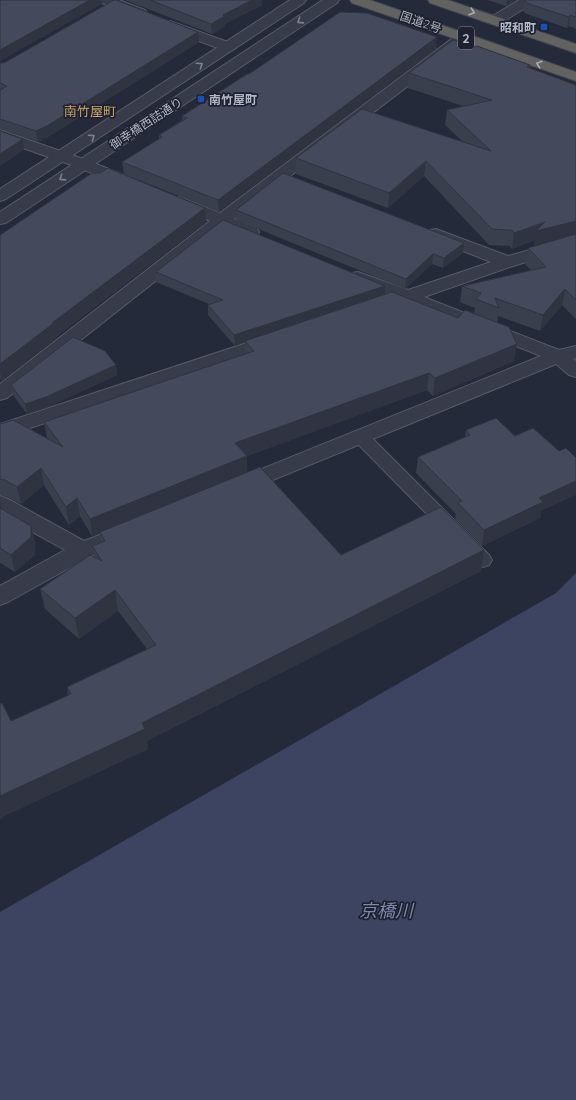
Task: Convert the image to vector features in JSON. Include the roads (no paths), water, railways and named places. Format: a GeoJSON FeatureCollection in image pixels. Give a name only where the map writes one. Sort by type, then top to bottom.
{"type":"FeatureCollection","features":[{"type":"Feature","properties":{"kind":"highway","name":"国道2号"},"geometry":{"type":"LineString","coordinates":[[357,0],[576,77]]}},
{"type":"Feature","properties":{"kind":"highway","name":"国道2号"},"geometry":{"type":"LineString","coordinates":[[435,0],[576,49]]}},
{"type":"Feature","properties":{"kind":"street","name":"御幸橋西詰通り"},"geometry":{"type":"LineString","coordinates":[[0,196],[299,0]]}},
{"type":"Feature","properties":{"kind":"street","name":"御幸橋西詰通り"},"geometry":{"type":"LineString","coordinates":[[0,219],[332,0]]}},
{"type":"Feature","properties":{"kind":"street"},"geometry":{"type":"LineString","coordinates":[[496,20],[528,0]]}},
{"type":"Feature","properties":{"kind":"street"},"geometry":{"type":"LineString","coordinates":[[108,5],[156,19],[228,47]]}},
{"type":"Feature","properties":{"kind":"street"},"geometry":{"type":"LineString","coordinates":[[0,394],[222,220],[289,178],[463,37]]}},
{"type":"Feature","properties":{"kind":"street"},"geometry":{"type":"LineString","coordinates":[[0,135],[83,164],[266,238]]}},
{"type":"Feature","properties":{"kind":"street"},"geometry":{"type":"LineString","coordinates":[[420,228],[507,262]]}},
{"type":"Feature","properties":{"kind":"street"},"geometry":{"type":"LineString","coordinates":[[383,304],[507,262],[576,242]]}},
{"type":"Feature","properties":{"kind":"street"},"geometry":{"type":"LineString","coordinates":[[347,272],[406,297],[567,354],[576,372]]}},
{"type":"Feature","properties":{"kind":"street"},"geometry":{"type":"LineString","coordinates":[[0,431],[293,334]]}},
{"type":"Feature","properties":{"kind":"street"},"geometry":{"type":"LineString","coordinates":[[219,495],[567,354]]}},
{"type":"Feature","properties":{"kind":"street"},"geometry":{"type":"LineString","coordinates":[[0,504],[84,550]]}},
{"type":"Feature","properties":{"kind":"street"},"geometry":{"type":"LineString","coordinates":[[0,596],[84,550],[140,527]]}},
{"type":"Feature","properties":{"kind":"lane"},"geometry":{"type":"LineString","coordinates":[[361,437],[483,560]]}},
{"type":"Feature","properties":{"kind":"water","name":"京橋川"},"geometry":{"type":"Polygon","coordinates":[[[576,573],[576,1100],[0,1100],[0,912],[556,593],[576,573]]]}},
{"type":"Feature","properties":{"kind":"place","name":"昭和町"},"geometry":{"type":"Point","coordinates":[544,27]}},
{"type":"Feature","properties":{"kind":"place","name":"南竹屋町"},"geometry":{"type":"Point","coordinates":[201,99]}},
{"type":"Feature","properties":{"kind":"district","name":"南竹屋町"},"geometry":{"type":"Point","coordinates":[90,111]}}]}
